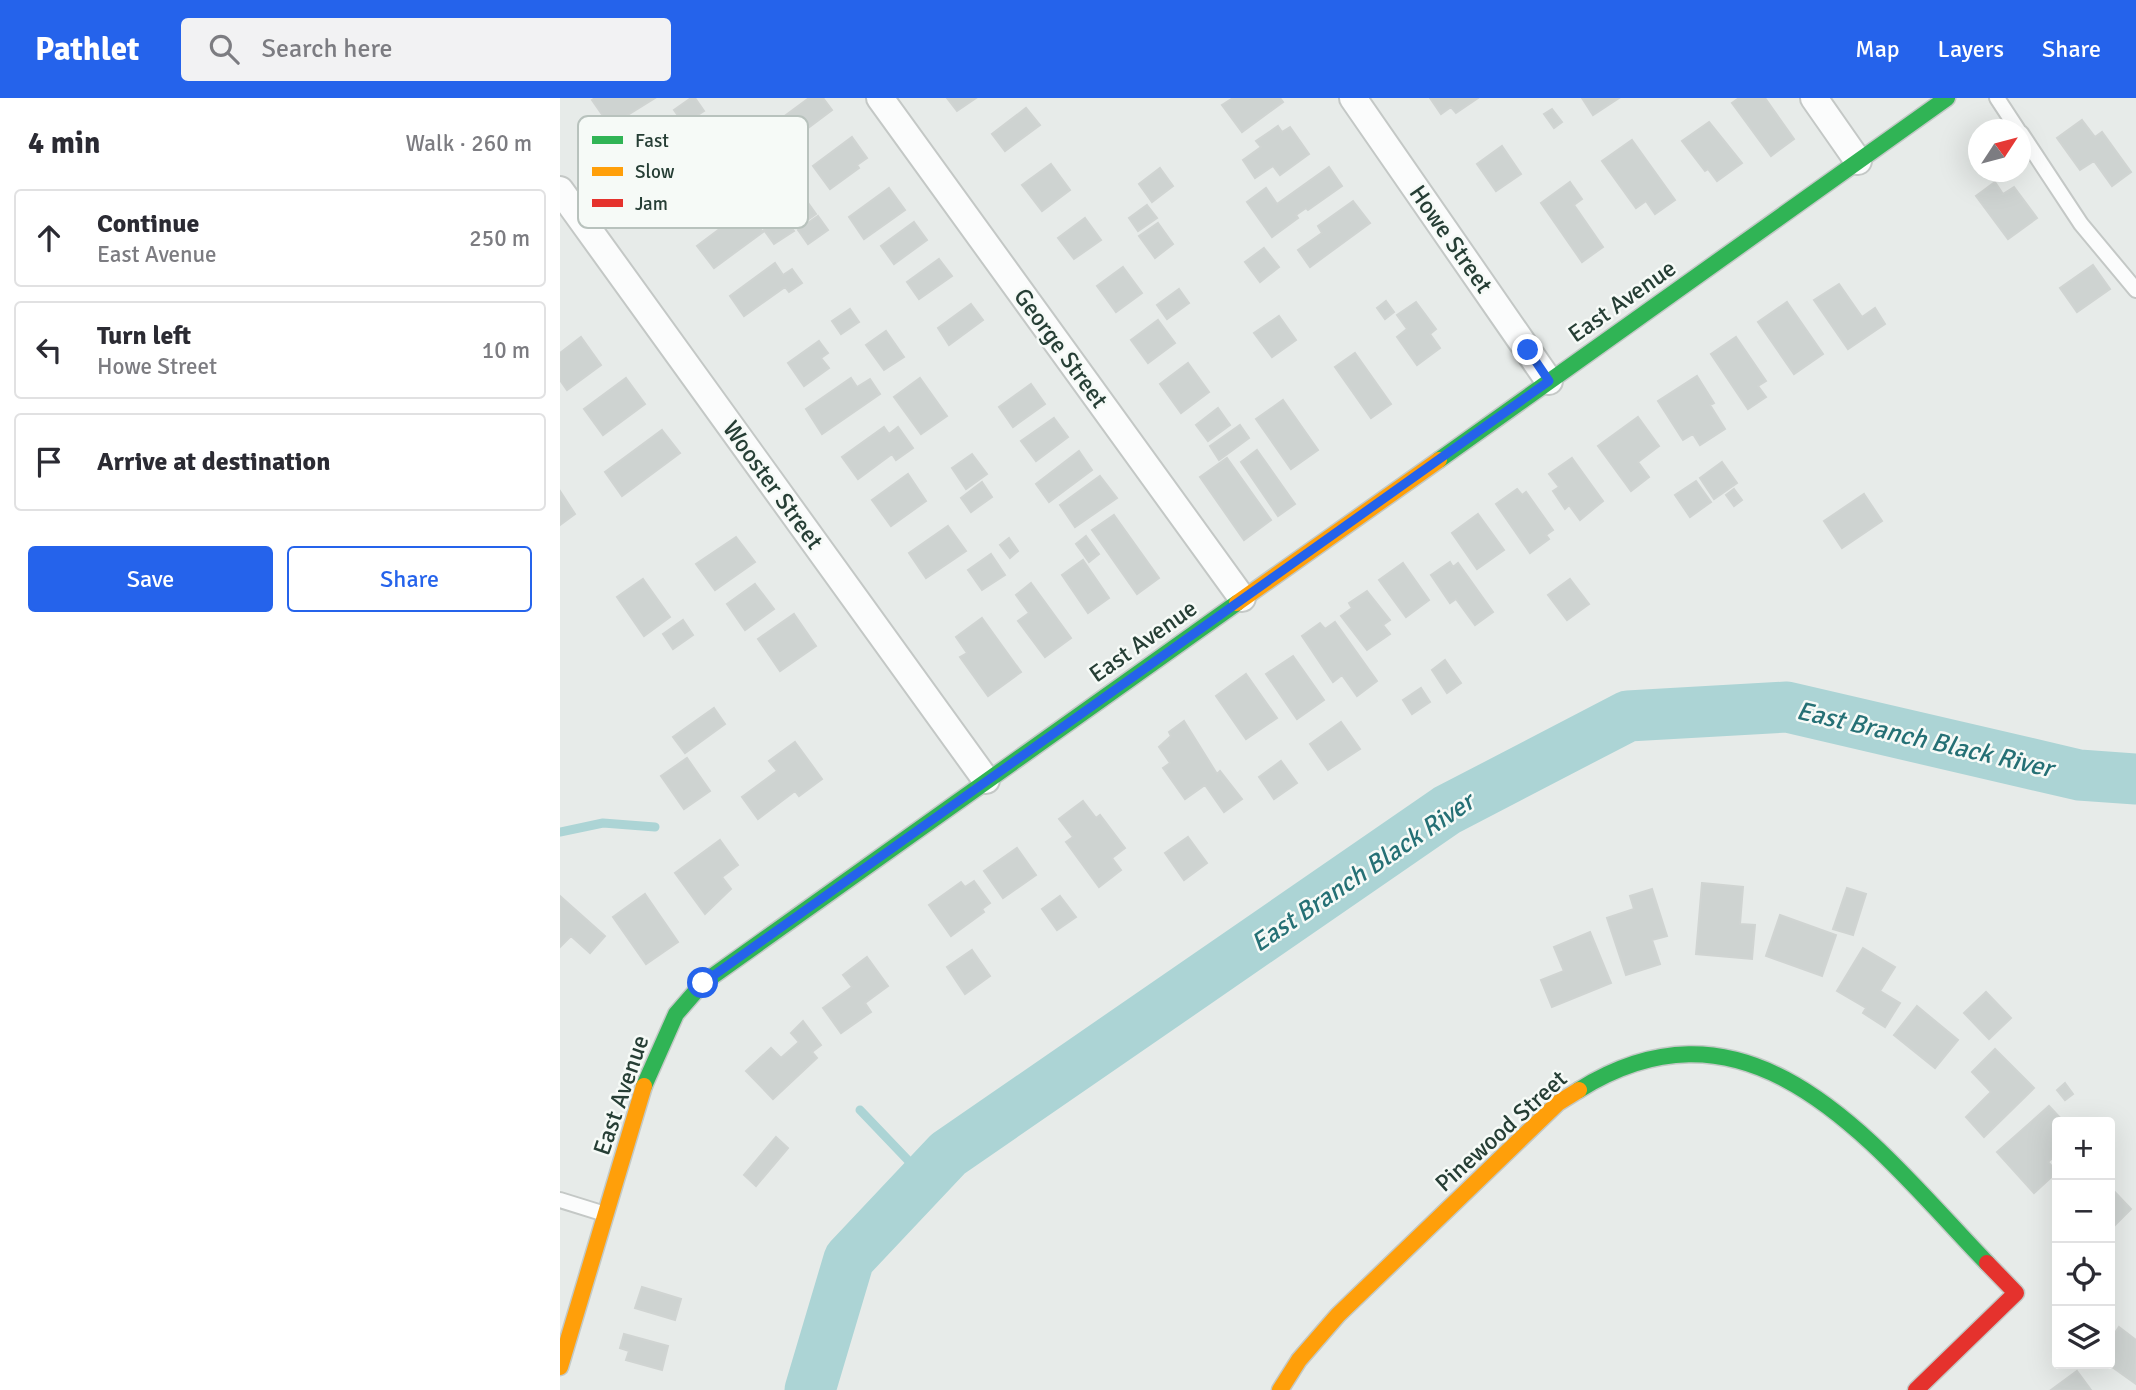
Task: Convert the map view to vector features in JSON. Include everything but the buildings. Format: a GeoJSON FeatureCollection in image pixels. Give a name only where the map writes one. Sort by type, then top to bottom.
{"type":"FeatureCollection","features":[{"type":"Feature","properties":{"kind":"street","name":"George Street"},"geometry":{"type":"LineString","coordinates":[[880,98],[1242,598]]}},
{"type":"Feature","properties":{"kind":"street","name":"Howe Street"},"geometry":{"type":"LineString","coordinates":[[1353,98],[1549,381]]}},
{"type":"Feature","properties":{"kind":"street"},"geometry":{"type":"LineString","coordinates":[[1814,98],[1858,161]]}},
{"type":"Feature","properties":{"kind":"street","name":"East Avenue"},"geometry":{"type":"LineString","coordinates":[[560,1367],[648,1071],[676,1014],[703,983],[1947,98]]}},
{"type":"Feature","properties":{"kind":"street","name":"Wooster Street"},"geometry":{"type":"LineString","coordinates":[[560,190],[578,215]]}},
{"type":"Feature","properties":{"kind":"street","name":"Wooster Street"},"geometry":{"type":"LineString","coordinates":[[587,228],[986,780]]}},
{"type":"Feature","properties":{"kind":"street","name":"Pinewood Street"},"geometry":{"type":"LineString","coordinates":[[1280,1390],[1299,1360],[1338,1315],[1558,1103],[1589,1082],[1624,1067],[1660,1058],[1698,1055],[1735,1059],[1771,1069],[1820,1096],[1849,1121],[2016,1293],[1916,1390]]}},
{"type":"Feature","properties":{"kind":"lane"},"geometry":{"type":"LineString","coordinates":[[1997,98],[2011,119]]}},
{"type":"Feature","properties":{"kind":"lane"},"geometry":{"type":"LineString","coordinates":[[2031,149],[2081,224],[2136,290]]}},
{"type":"Feature","properties":{"kind":"lane"},"geometry":{"type":"LineString","coordinates":[[560,1200],[606,1214]]}},
{"type":"Feature","properties":{"kind":"waterway","name":"East Branch Black River"},"geometry":{"type":"LineString","coordinates":[[810,1390],[849,1259],[948,1154],[1447,810],[1628,716],[1787,707],[2079,775],[2136,779]]}},
{"type":"Feature","properties":{"kind":"waterway"},"geometry":{"type":"LineString","coordinates":[[560,832],[603,823],[655,827]]}},
{"type":"Feature","properties":{"kind":"waterway"},"geometry":{"type":"LineString","coordinates":[[860,1110],[925,1178]]}},
{"type":"Feature","properties":{"kind":"traffic: fast"},"geometry":{"type":"LineString","coordinates":[[1439,460],[1947,98]]}},
{"type":"Feature","properties":{"kind":"traffic: fast"},"geometry":{"type":"LineString","coordinates":[[644,1086],[676,1014],[703,983],[1237,603]]}},
{"type":"Feature","properties":{"kind":"traffic: fast"},"geometry":{"type":"LineString","coordinates":[[1579,1090],[1643,1061],[1702,1055],[1756,1066],[1808,1093],[1856,1129],[1902,1172],[1987,1263]]}},
{"type":"Feature","properties":{"kind":"traffic: slow"},"geometry":{"type":"LineString","coordinates":[[1237,603],[1439,460]]}},
{"type":"Feature","properties":{"kind":"traffic: slow"},"geometry":{"type":"LineString","coordinates":[[560,1367],[644,1086]]}},
{"type":"Feature","properties":{"kind":"traffic: slow"},"geometry":{"type":"LineString","coordinates":[[1280,1390],[1299,1360],[1338,1315],[1558,1103],[1579,1090]]}},
{"type":"Feature","properties":{"kind":"traffic: jam"},"geometry":{"type":"LineString","coordinates":[[1916,1390],[2016,1293],[1987,1263]]}},
{"type":"Feature","properties":{"kind":"route"},"geometry":{"type":"LineString","coordinates":[[703,983],[1549,381],[1528,350]]}}]}
